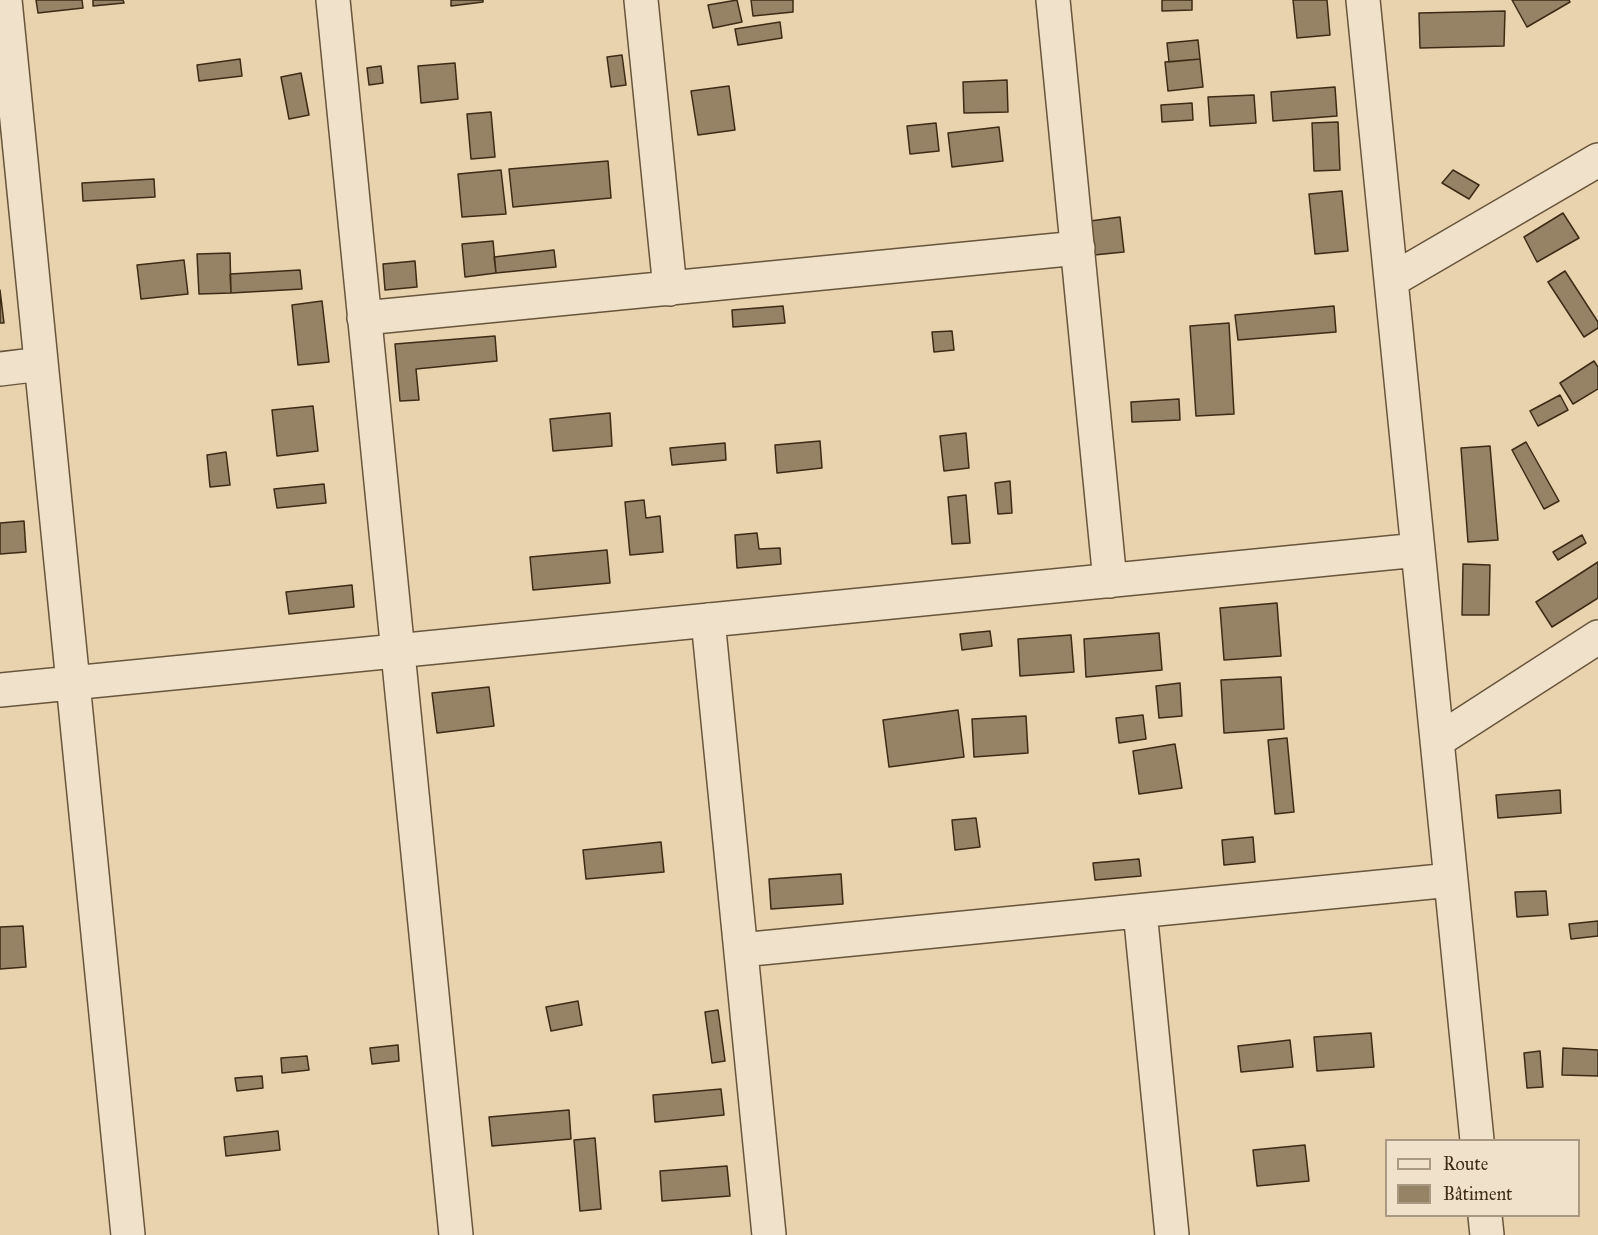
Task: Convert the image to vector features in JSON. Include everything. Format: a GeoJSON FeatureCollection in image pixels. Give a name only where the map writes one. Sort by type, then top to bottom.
{"type":"FeatureCollection","features":[{"type":"Feature","properties":{"kind":"street"},"geometry":{"type":"LineString","coordinates":[[5,0],[128,1235]]}},
{"type":"Feature","properties":{"kind":"street"},"geometry":{"type":"LineString","coordinates":[[333,0],[456,1235]]}},
{"type":"Feature","properties":{"kind":"street"},"geometry":{"type":"LineString","coordinates":[[641,0],[670,289]]}},
{"type":"Feature","properties":{"kind":"street"},"geometry":{"type":"LineString","coordinates":[[1053,0],[1110,581]]}},
{"type":"Feature","properties":{"kind":"street"},"geometry":{"type":"LineString","coordinates":[[1364,0],[1477,1139]]}},
{"type":"Feature","properties":{"kind":"street"},"geometry":{"type":"LineString","coordinates":[[1392,280],[1598,160]]}},
{"type":"Feature","properties":{"kind":"street"},"geometry":{"type":"LineString","coordinates":[[364,318],[1078,248]]}},
{"type":"Feature","properties":{"kind":"street"},"geometry":{"type":"LineString","coordinates":[[0,369],[41,364]]}},
{"type":"Feature","properties":{"kind":"street"},"geometry":{"type":"LineString","coordinates":[[0,690],[1418,550]]}},
{"type":"Feature","properties":{"kind":"street"},"geometry":{"type":"LineString","coordinates":[[708,620],[769,1235]]}},
{"type":"Feature","properties":{"kind":"street"},"geometry":{"type":"LineString","coordinates":[[1437,741],[1598,637]]}},
{"type":"Feature","properties":{"kind":"street"},"geometry":{"type":"LineString","coordinates":[[741,950],[1451,880]]}},
{"type":"Feature","properties":{"kind":"street"},"geometry":{"type":"LineString","coordinates":[[1140,911],[1172,1235]]}},
{"type":"Feature","properties":{"kind":"street"},"geometry":{"type":"LineString","coordinates":[[1485,1217],[1487,1235]]}},
{"type":"Feature","properties":{"kind":"building"},"geometry":{"type":"Polygon","coordinates":[[[36,0],[82,0],[83,8],[38,13],[36,0]]]}},
{"type":"Feature","properties":{"kind":"building"},"geometry":{"type":"Polygon","coordinates":[[[93,0],[123,0],[124,3],[93,6],[93,0]]]}},
{"type":"Feature","properties":{"kind":"building"},"geometry":{"type":"Polygon","coordinates":[[[451,0],[483,0],[483,2],[451,6],[451,0]]]}},
{"type":"Feature","properties":{"kind":"building"},"geometry":{"type":"Polygon","coordinates":[[[737,0],[742,22],[713,28],[708,5],[737,0]]]}},
{"type":"Feature","properties":{"kind":"building"},"geometry":{"type":"Polygon","coordinates":[[[751,0],[793,0],[793,12],[753,16],[751,0]]]}},
{"type":"Feature","properties":{"kind":"building"},"geometry":{"type":"Polygon","coordinates":[[[1162,0],[1192,0],[1192,10],[1162,11],[1162,0]]]}},
{"type":"Feature","properties":{"kind":"building"},"geometry":{"type":"Polygon","coordinates":[[[1293,0],[1327,0],[1330,35],[1297,38],[1293,0]]]}},
{"type":"Feature","properties":{"kind":"building"},"geometry":{"type":"Polygon","coordinates":[[[1512,0],[1569,0],[1570,2],[1527,27],[1512,0]]]}},
{"type":"Feature","properties":{"kind":"building"},"geometry":{"type":"Polygon","coordinates":[[[1505,11],[1504,46],[1420,48],[1419,13],[1505,11]]]}},
{"type":"Feature","properties":{"kind":"building"},"geometry":{"type":"Polygon","coordinates":[[[780,22],[782,38],[738,45],[735,29],[780,22]]]}},
{"type":"Feature","properties":{"kind":"building"},"geometry":{"type":"Polygon","coordinates":[[[1198,40],[1200,59],[1169,62],[1167,43],[1198,40]]]}},
{"type":"Feature","properties":{"kind":"building"},"geometry":{"type":"Polygon","coordinates":[[[622,55],[626,85],[611,87],[607,57],[622,55]]]}},
{"type":"Feature","properties":{"kind":"building"},"geometry":{"type":"Polygon","coordinates":[[[240,59],[242,76],[199,81],[197,65],[240,59]]]}},
{"type":"Feature","properties":{"kind":"building"},"geometry":{"type":"Polygon","coordinates":[[[1200,59],[1203,87],[1168,91],[1165,62],[1200,59]]]}},
{"type":"Feature","properties":{"kind":"building"},"geometry":{"type":"Polygon","coordinates":[[[455,63],[458,99],[421,103],[418,66],[455,63]]]}},
{"type":"Feature","properties":{"kind":"building"},"geometry":{"type":"Polygon","coordinates":[[[381,66],[383,83],[369,85],[367,68],[381,66]]]}},
{"type":"Feature","properties":{"kind":"building"},"geometry":{"type":"Polygon","coordinates":[[[301,73],[309,115],[289,119],[281,77],[301,73]]]}},
{"type":"Feature","properties":{"kind":"building"},"geometry":{"type":"Polygon","coordinates":[[[1007,80],[1008,112],[964,113],[963,82],[1007,80]]]}},
{"type":"Feature","properties":{"kind":"building"},"geometry":{"type":"Polygon","coordinates":[[[729,86],[735,130],[698,135],[691,91],[729,86]]]}},
{"type":"Feature","properties":{"kind":"building"},"geometry":{"type":"Polygon","coordinates":[[[1335,87],[1337,116],[1273,121],[1271,92],[1335,87]]]}},
{"type":"Feature","properties":{"kind":"building"},"geometry":{"type":"Polygon","coordinates":[[[1254,95],[1256,123],[1210,126],[1208,97],[1254,95]]]}},
{"type":"Feature","properties":{"kind":"building"},"geometry":{"type":"Polygon","coordinates":[[[1192,103],[1193,120],[1162,122],[1161,105],[1192,103]]]}},
{"type":"Feature","properties":{"kind":"building"},"geometry":{"type":"Polygon","coordinates":[[[491,112],[495,157],[471,159],[467,114],[491,112]]]}},
{"type":"Feature","properties":{"kind":"building"},"geometry":{"type":"Polygon","coordinates":[[[1338,122],[1340,170],[1314,171],[1312,123],[1338,122]]]}},
{"type":"Feature","properties":{"kind":"building"},"geometry":{"type":"Polygon","coordinates":[[[936,123],[939,151],[910,154],[907,126],[936,123]]]}},
{"type":"Feature","properties":{"kind":"building"},"geometry":{"type":"Polygon","coordinates":[[[999,127],[1003,161],[952,167],[948,133],[999,127]]]}},
{"type":"Feature","properties":{"kind":"building"},"geometry":{"type":"Polygon","coordinates":[[[608,161],[611,198],[513,207],[509,169],[608,161]]]}},
{"type":"Feature","properties":{"kind":"building"},"geometry":{"type":"Polygon","coordinates":[[[501,170],[506,214],[462,217],[458,174],[501,170]]]}},
{"type":"Feature","properties":{"kind":"building"},"geometry":{"type":"Polygon","coordinates":[[[1453,170],[1479,185],[1469,199],[1442,183],[1453,170]]]}},
{"type":"Feature","properties":{"kind":"building"},"geometry":{"type":"Polygon","coordinates":[[[154,179],[155,197],[83,201],[82,183],[154,179]]]}},
{"type":"Feature","properties":{"kind":"building"},"geometry":{"type":"Polygon","coordinates":[[[1342,191],[1348,251],[1315,254],[1309,194],[1342,191]]]}},
{"type":"Feature","properties":{"kind":"building"},"geometry":{"type":"Polygon","coordinates":[[[1563,213],[1579,238],[1537,262],[1524,237],[1563,213]]]}},
{"type":"Feature","properties":{"kind":"building"},"geometry":{"type":"Polygon","coordinates":[[[1120,217],[1124,252],[1094,255],[1090,221],[1120,217]]]}},
{"type":"Feature","properties":{"kind":"building"},"geometry":{"type":"Polygon","coordinates":[[[493,241],[496,273],[465,277],[462,244],[493,241]]]}},
{"type":"Feature","properties":{"kind":"building"},"geometry":{"type":"Polygon","coordinates":[[[554,250],[556,267],[496,273],[494,257],[554,250]]]}},
{"type":"Feature","properties":{"kind":"building"},"geometry":{"type":"Polygon","coordinates":[[[230,253],[231,293],[199,294],[197,254],[230,253]]]}},
{"type":"Feature","properties":{"kind":"building"},"geometry":{"type":"Polygon","coordinates":[[[184,260],[188,294],[141,299],[137,265],[184,260]]]}},
{"type":"Feature","properties":{"kind":"building"},"geometry":{"type":"Polygon","coordinates":[[[415,261],[417,287],[385,290],[383,264],[415,261]]]}},
{"type":"Feature","properties":{"kind":"building"},"geometry":{"type":"Polygon","coordinates":[[[300,270],[302,289],[231,293],[230,274],[300,270]]]}},
{"type":"Feature","properties":{"kind":"building"},"geometry":{"type":"Polygon","coordinates":[[[1565,271],[1598,322],[1598,328],[1584,337],[1548,282],[1565,271]]]}},
{"type":"Feature","properties":{"kind":"building"},"geometry":{"type":"Polygon","coordinates":[[[0,290],[4,323],[0,323],[0,290]]]}},
{"type":"Feature","properties":{"kind":"building"},"geometry":{"type":"Polygon","coordinates":[[[322,301],[329,362],[298,365],[292,305],[322,301]]]}},
{"type":"Feature","properties":{"kind":"building"},"geometry":{"type":"Polygon","coordinates":[[[783,306],[785,323],[733,327],[732,310],[783,306]]]}},
{"type":"Feature","properties":{"kind":"building"},"geometry":{"type":"Polygon","coordinates":[[[1334,306],[1336,332],[1238,340],[1235,315],[1334,306]]]}},
{"type":"Feature","properties":{"kind":"building"},"geometry":{"type":"Polygon","coordinates":[[[1229,323],[1234,414],[1196,416],[1190,326],[1229,323]]]}},
{"type":"Feature","properties":{"kind":"building"},"geometry":{"type":"Polygon","coordinates":[[[952,331],[954,350],[934,352],[932,332],[952,331]]]}},
{"type":"Feature","properties":{"kind":"building"},"geometry":{"type":"Polygon","coordinates":[[[495,336],[497,361],[416,369],[419,400],[400,401],[395,344],[495,336]]]}},
{"type":"Feature","properties":{"kind":"building"},"geometry":{"type":"Polygon","coordinates":[[[1594,361],[1598,367],[1598,389],[1573,404],[1560,383],[1594,361]]]}},
{"type":"Feature","properties":{"kind":"building"},"geometry":{"type":"Polygon","coordinates":[[[1560,395],[1568,410],[1538,426],[1530,411],[1560,395]]]}},
{"type":"Feature","properties":{"kind":"building"},"geometry":{"type":"Polygon","coordinates":[[[1179,399],[1180,420],[1132,422],[1131,402],[1179,399]]]}},
{"type":"Feature","properties":{"kind":"building"},"geometry":{"type":"Polygon","coordinates":[[[313,406],[318,451],[277,456],[272,410],[313,406]]]}},
{"type":"Feature","properties":{"kind":"building"},"geometry":{"type":"Polygon","coordinates":[[[610,413],[612,446],[553,451],[550,419],[610,413]]]}},
{"type":"Feature","properties":{"kind":"building"},"geometry":{"type":"Polygon","coordinates":[[[966,433],[969,468],[944,471],[940,436],[966,433]]]}},
{"type":"Feature","properties":{"kind":"building"},"geometry":{"type":"Polygon","coordinates":[[[820,441],[822,468],[777,473],[775,445],[820,441]]]}},
{"type":"Feature","properties":{"kind":"building"},"geometry":{"type":"Polygon","coordinates":[[[1526,442],[1559,501],[1544,509],[1512,450],[1526,442]]]}},
{"type":"Feature","properties":{"kind":"building"},"geometry":{"type":"Polygon","coordinates":[[[725,443],[726,460],[672,465],[670,448],[725,443]]]}},
{"type":"Feature","properties":{"kind":"building"},"geometry":{"type":"Polygon","coordinates":[[[1490,446],[1498,540],[1468,542],[1461,448],[1490,446]]]}},
{"type":"Feature","properties":{"kind":"building"},"geometry":{"type":"Polygon","coordinates":[[[226,452],[230,485],[210,487],[207,455],[226,452]]]}},
{"type":"Feature","properties":{"kind":"building"},"geometry":{"type":"Polygon","coordinates":[[[1010,481],[1012,513],[998,514],[995,483],[1010,481]]]}},
{"type":"Feature","properties":{"kind":"building"},"geometry":{"type":"Polygon","coordinates":[[[324,484],[326,503],[277,508],[274,489],[324,484]]]}},
{"type":"Feature","properties":{"kind":"building"},"geometry":{"type":"Polygon","coordinates":[[[966,495],[970,543],[952,544],[948,497],[966,495]]]}},
{"type":"Feature","properties":{"kind":"building"},"geometry":{"type":"Polygon","coordinates":[[[644,500],[646,518],[660,516],[663,552],[630,555],[625,502],[644,500]]]}},
{"type":"Feature","properties":{"kind":"building"},"geometry":{"type":"Polygon","coordinates":[[[24,521],[26,552],[0,554],[0,523],[24,521]]]}},
{"type":"Feature","properties":{"kind":"building"},"geometry":{"type":"Polygon","coordinates":[[[757,533],[759,549],[780,548],[781,564],[737,568],[735,535],[757,533]]]}},
{"type":"Feature","properties":{"kind":"building"},"geometry":{"type":"Polygon","coordinates":[[[1582,535],[1586,543],[1558,560],[1553,552],[1582,535]]]}},
{"type":"Feature","properties":{"kind":"building"},"geometry":{"type":"Polygon","coordinates":[[[607,550],[610,583],[533,590],[530,557],[607,550]]]}},
{"type":"Feature","properties":{"kind":"building"},"geometry":{"type":"Polygon","coordinates":[[[1598,562],[1598,598],[1552,627],[1536,602],[1598,562]]]}},
{"type":"Feature","properties":{"kind":"building"},"geometry":{"type":"Polygon","coordinates":[[[1463,564],[1490,565],[1489,615],[1462,615],[1463,564]]]}},
{"type":"Feature","properties":{"kind":"building"},"geometry":{"type":"Polygon","coordinates":[[[352,585],[354,607],[289,614],[286,592],[352,585]]]}},
{"type":"Feature","properties":{"kind":"building"},"geometry":{"type":"Polygon","coordinates":[[[1277,603],[1281,656],[1224,660],[1220,608],[1277,603]]]}},
{"type":"Feature","properties":{"kind":"building"},"geometry":{"type":"Polygon","coordinates":[[[990,631],[992,646],[962,650],[960,634],[990,631]]]}},
{"type":"Feature","properties":{"kind":"building"},"geometry":{"type":"Polygon","coordinates":[[[1159,633],[1162,670],[1086,677],[1084,639],[1159,633]]]}},
{"type":"Feature","properties":{"kind":"building"},"geometry":{"type":"Polygon","coordinates":[[[1071,635],[1074,672],[1020,676],[1018,639],[1071,635]]]}},
{"type":"Feature","properties":{"kind":"building"},"geometry":{"type":"Polygon","coordinates":[[[1281,677],[1284,729],[1224,733],[1221,680],[1281,677]]]}},
{"type":"Feature","properties":{"kind":"building"},"geometry":{"type":"Polygon","coordinates":[[[1180,683],[1182,716],[1159,718],[1156,686],[1180,683]]]}},
{"type":"Feature","properties":{"kind":"building"},"geometry":{"type":"Polygon","coordinates":[[[489,687],[494,726],[437,733],[432,693],[489,687]]]}},
{"type":"Feature","properties":{"kind":"building"},"geometry":{"type":"Polygon","coordinates":[[[958,710],[964,757],[889,767],[883,720],[958,710]]]}},
{"type":"Feature","properties":{"kind":"building"},"geometry":{"type":"Polygon","coordinates":[[[1143,715],[1146,739],[1119,743],[1116,718],[1143,715]]]}},
{"type":"Feature","properties":{"kind":"building"},"geometry":{"type":"Polygon","coordinates":[[[1026,716],[1028,753],[974,757],[972,719],[1026,716]]]}},
{"type":"Feature","properties":{"kind":"building"},"geometry":{"type":"Polygon","coordinates":[[[1287,738],[1294,812],[1275,814],[1268,740],[1287,738]]]}},
{"type":"Feature","properties":{"kind":"building"},"geometry":{"type":"Polygon","coordinates":[[[1175,744],[1182,788],[1139,794],[1133,751],[1175,744]]]}},
{"type":"Feature","properties":{"kind":"building"},"geometry":{"type":"Polygon","coordinates":[[[1560,790],[1561,813],[1498,818],[1496,795],[1560,790]]]}},
{"type":"Feature","properties":{"kind":"building"},"geometry":{"type":"Polygon","coordinates":[[[976,818],[980,847],[955,850],[952,820],[976,818]]]}},
{"type":"Feature","properties":{"kind":"building"},"geometry":{"type":"Polygon","coordinates":[[[1253,837],[1255,862],[1224,865],[1222,840],[1253,837]]]}},
{"type":"Feature","properties":{"kind":"building"},"geometry":{"type":"Polygon","coordinates":[[[661,842],[664,872],[586,879],[583,850],[661,842]]]}},
{"type":"Feature","properties":{"kind":"building"},"geometry":{"type":"Polygon","coordinates":[[[1139,859],[1141,876],[1095,880],[1093,863],[1139,859]]]}},
{"type":"Feature","properties":{"kind":"building"},"geometry":{"type":"Polygon","coordinates":[[[841,874],[843,904],[771,909],[769,879],[841,874]]]}},
{"type":"Feature","properties":{"kind":"building"},"geometry":{"type":"Polygon","coordinates":[[[1546,891],[1548,915],[1517,917],[1515,892],[1546,891]]]}},
{"type":"Feature","properties":{"kind":"building"},"geometry":{"type":"Polygon","coordinates":[[[1598,921],[1598,936],[1571,939],[1569,924],[1598,921]]]}},
{"type":"Feature","properties":{"kind":"building"},"geometry":{"type":"Polygon","coordinates":[[[23,926],[26,967],[0,969],[0,927],[23,926]]]}},
{"type":"Feature","properties":{"kind":"building"},"geometry":{"type":"Polygon","coordinates":[[[578,1001],[582,1025],[551,1031],[546,1007],[578,1001]]]}},
{"type":"Feature","properties":{"kind":"building"},"geometry":{"type":"Polygon","coordinates":[[[718,1010],[725,1061],[712,1063],[705,1012],[718,1010]]]}},
{"type":"Feature","properties":{"kind":"building"},"geometry":{"type":"Polygon","coordinates":[[[1371,1033],[1374,1067],[1317,1071],[1314,1037],[1371,1033]]]}},
{"type":"Feature","properties":{"kind":"building"},"geometry":{"type":"Polygon","coordinates":[[[1290,1040],[1293,1067],[1241,1072],[1238,1046],[1290,1040]]]}},
{"type":"Feature","properties":{"kind":"building"},"geometry":{"type":"Polygon","coordinates":[[[398,1045],[399,1061],[372,1064],[370,1048],[398,1045]]]}},
{"type":"Feature","properties":{"kind":"building"},"geometry":{"type":"Polygon","coordinates":[[[1563,1048],[1598,1050],[1598,1076],[1562,1075],[1563,1048]]]}},
{"type":"Feature","properties":{"kind":"building"},"geometry":{"type":"Polygon","coordinates":[[[1540,1051],[1543,1087],[1527,1088],[1524,1053],[1540,1051]]]}},
{"type":"Feature","properties":{"kind":"building"},"geometry":{"type":"Polygon","coordinates":[[[307,1056],[309,1070],[282,1073],[281,1058],[307,1056]]]}},
{"type":"Feature","properties":{"kind":"building"},"geometry":{"type":"Polygon","coordinates":[[[262,1076],[263,1088],[237,1091],[235,1078],[262,1076]]]}},
{"type":"Feature","properties":{"kind":"building"},"geometry":{"type":"Polygon","coordinates":[[[721,1089],[724,1115],[655,1122],[653,1095],[721,1089]]]}},
{"type":"Feature","properties":{"kind":"building"},"geometry":{"type":"Polygon","coordinates":[[[569,1110],[571,1139],[492,1146],[489,1117],[569,1110]]]}},
{"type":"Feature","properties":{"kind":"building"},"geometry":{"type":"Polygon","coordinates":[[[278,1131],[280,1150],[226,1156],[224,1137],[278,1131]]]}},
{"type":"Feature","properties":{"kind":"building"},"geometry":{"type":"Polygon","coordinates":[[[595,1138],[601,1209],[580,1211],[574,1140],[595,1138]]]}},
{"type":"Feature","properties":{"kind":"building"},"geometry":{"type":"Polygon","coordinates":[[[1305,1145],[1309,1181],[1257,1186],[1253,1150],[1305,1145]]]}},
{"type":"Feature","properties":{"kind":"building"},"geometry":{"type":"Polygon","coordinates":[[[727,1166],[730,1196],[662,1201],[660,1171],[727,1166]]]}}]}
